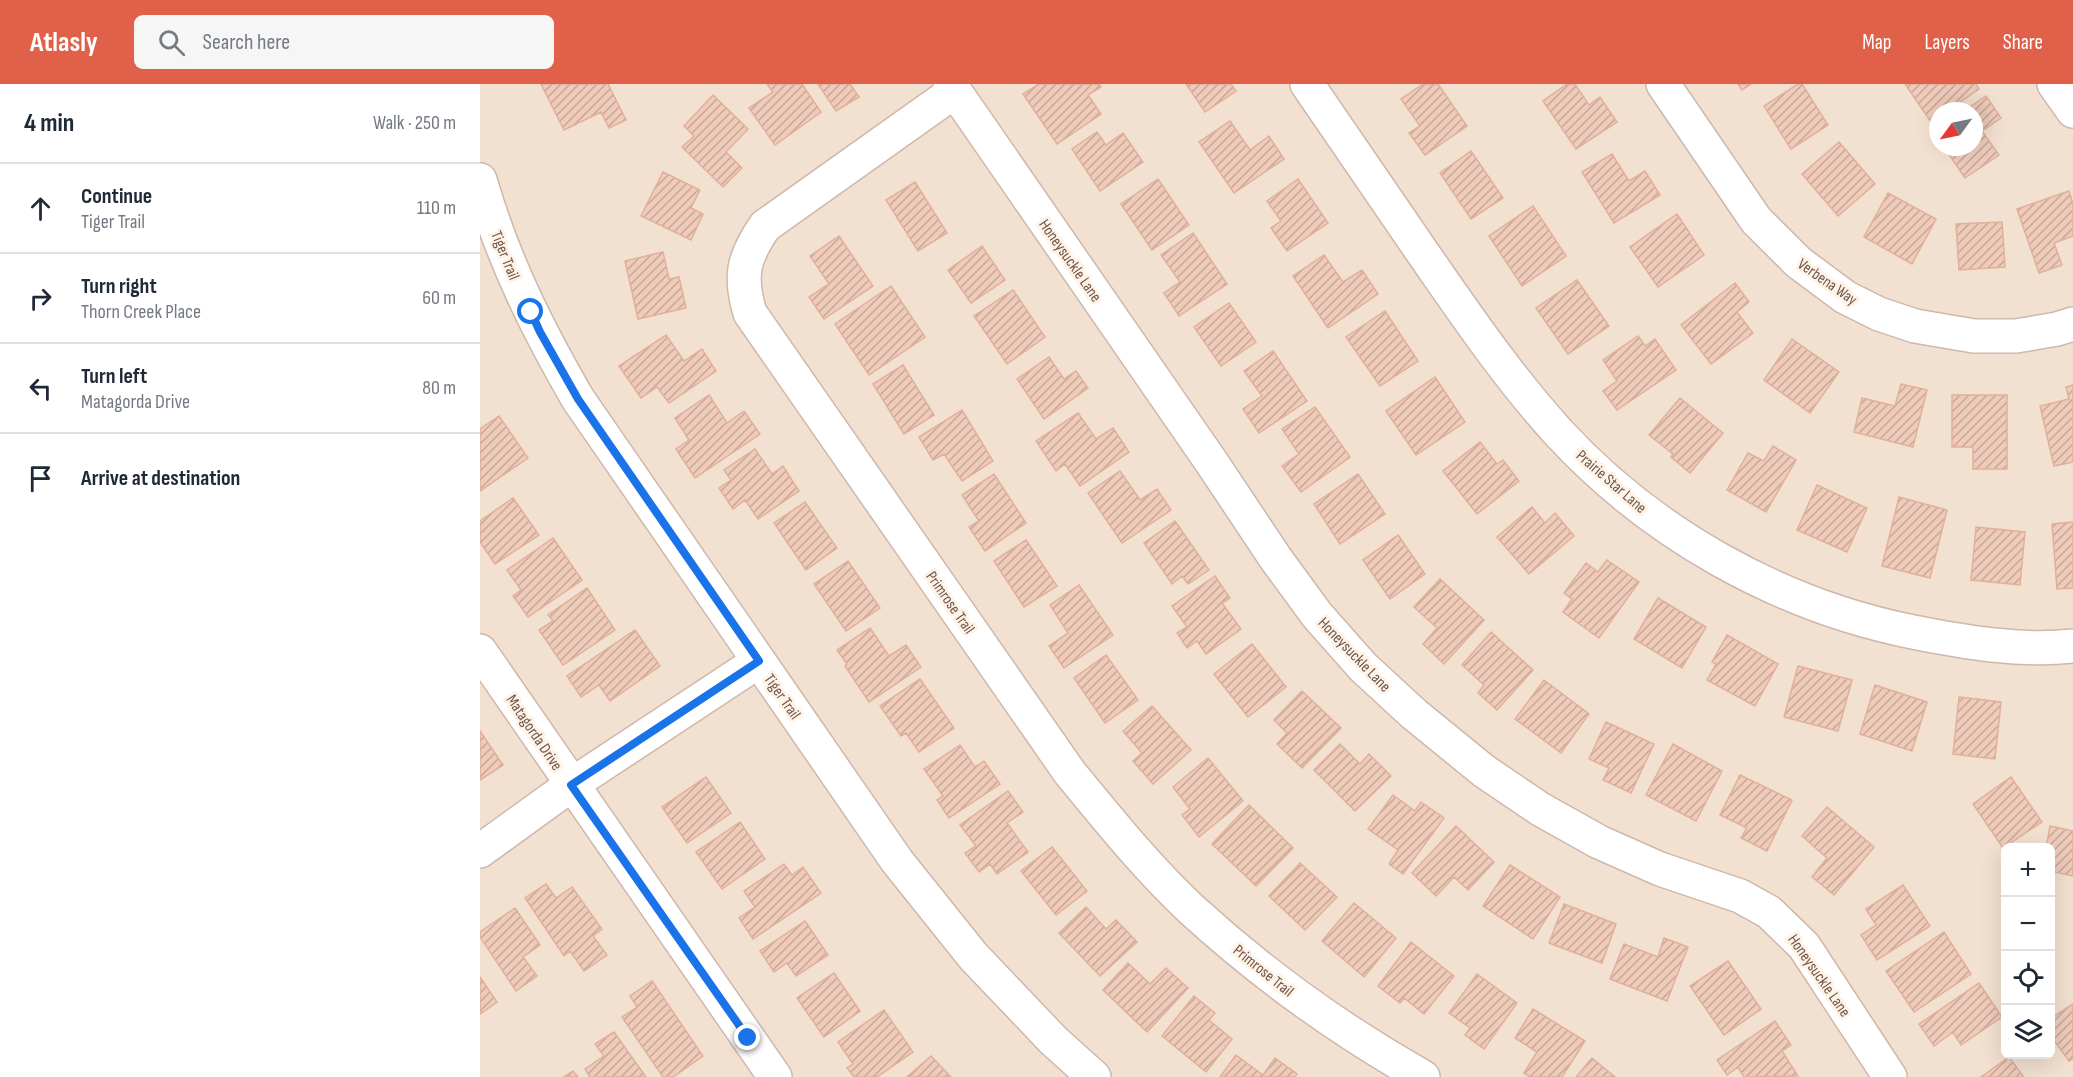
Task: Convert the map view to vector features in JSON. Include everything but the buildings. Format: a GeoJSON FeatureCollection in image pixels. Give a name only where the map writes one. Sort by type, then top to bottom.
{"type":"FeatureCollection","features":[{"type":"Feature","properties":{"kind":"street","name":"Prairie Star Lane"},"geometry":{"type":"LineString","coordinates":[[1307,84],[1475,328],[1515,381],[1559,433],[1608,480],[1642,508],[1698,547],[1748,574],[1820,606],[1885,626],[1952,640],[2071,654]]}},
{"type":"Feature","properties":{"kind":"street","name":"Verbena Way"},"geometry":{"type":"LineString","coordinates":[[1663,84],[1756,220],[1798,262],[1845,297],[1879,314],[1915,326],[1974,336],[2016,336],[2073,324]]}},
{"type":"Feature","properties":{"kind":"street"},"geometry":{"type":"LineString","coordinates":[[2054,84],[2073,111]]}},
{"type":"Feature","properties":{"kind":"street","name":"Primrose Trail"},"geometry":{"type":"LineString","coordinates":[[952,88],[765,226],[751,246],[744,267],[744,296],[750,313],[1070,773],[1127,843],[1190,908],[1258,967],[1294,994],[1423,1077]]}},
{"type":"Feature","properties":{"kind":"street","name":"Honeysuckle Lane"},"geometry":{"type":"LineString","coordinates":[[952,88],[1276,559],[1317,615],[1364,667],[1414,714],[1475,764],[1540,809],[1599,842],[1660,868],[1740,896],[1768,912],[1804,946],[1890,1077]]}},
{"type":"Feature","properties":{"kind":"street","name":"Tiger Trail"},"geometry":{"type":"LineString","coordinates":[[480,180],[508,262],[540,332],[578,399],[897,861],[973,956],[1053,1040],[1095,1077]]}},
{"type":"Feature","properties":{"kind":"street","name":"Matagorda Drive"},"geometry":{"type":"LineString","coordinates":[[480,651],[775,1077]]}},
{"type":"Feature","properties":{"kind":"street"},"geometry":{"type":"LineString","coordinates":[[480,851],[571,785],[759,661]]}},
{"type":"Feature","properties":{"kind":"shaded area"},"geometry":{"type":"Polygon","coordinates":[[[480,84],[2073,84],[2073,1077],[480,1077],[480,84]]]}},
{"type":"Feature","properties":{"kind":"route"},"geometry":{"type":"LineString","coordinates":[[531,312],[578,399],[759,661],[571,785],[748,1038]]}}]}
